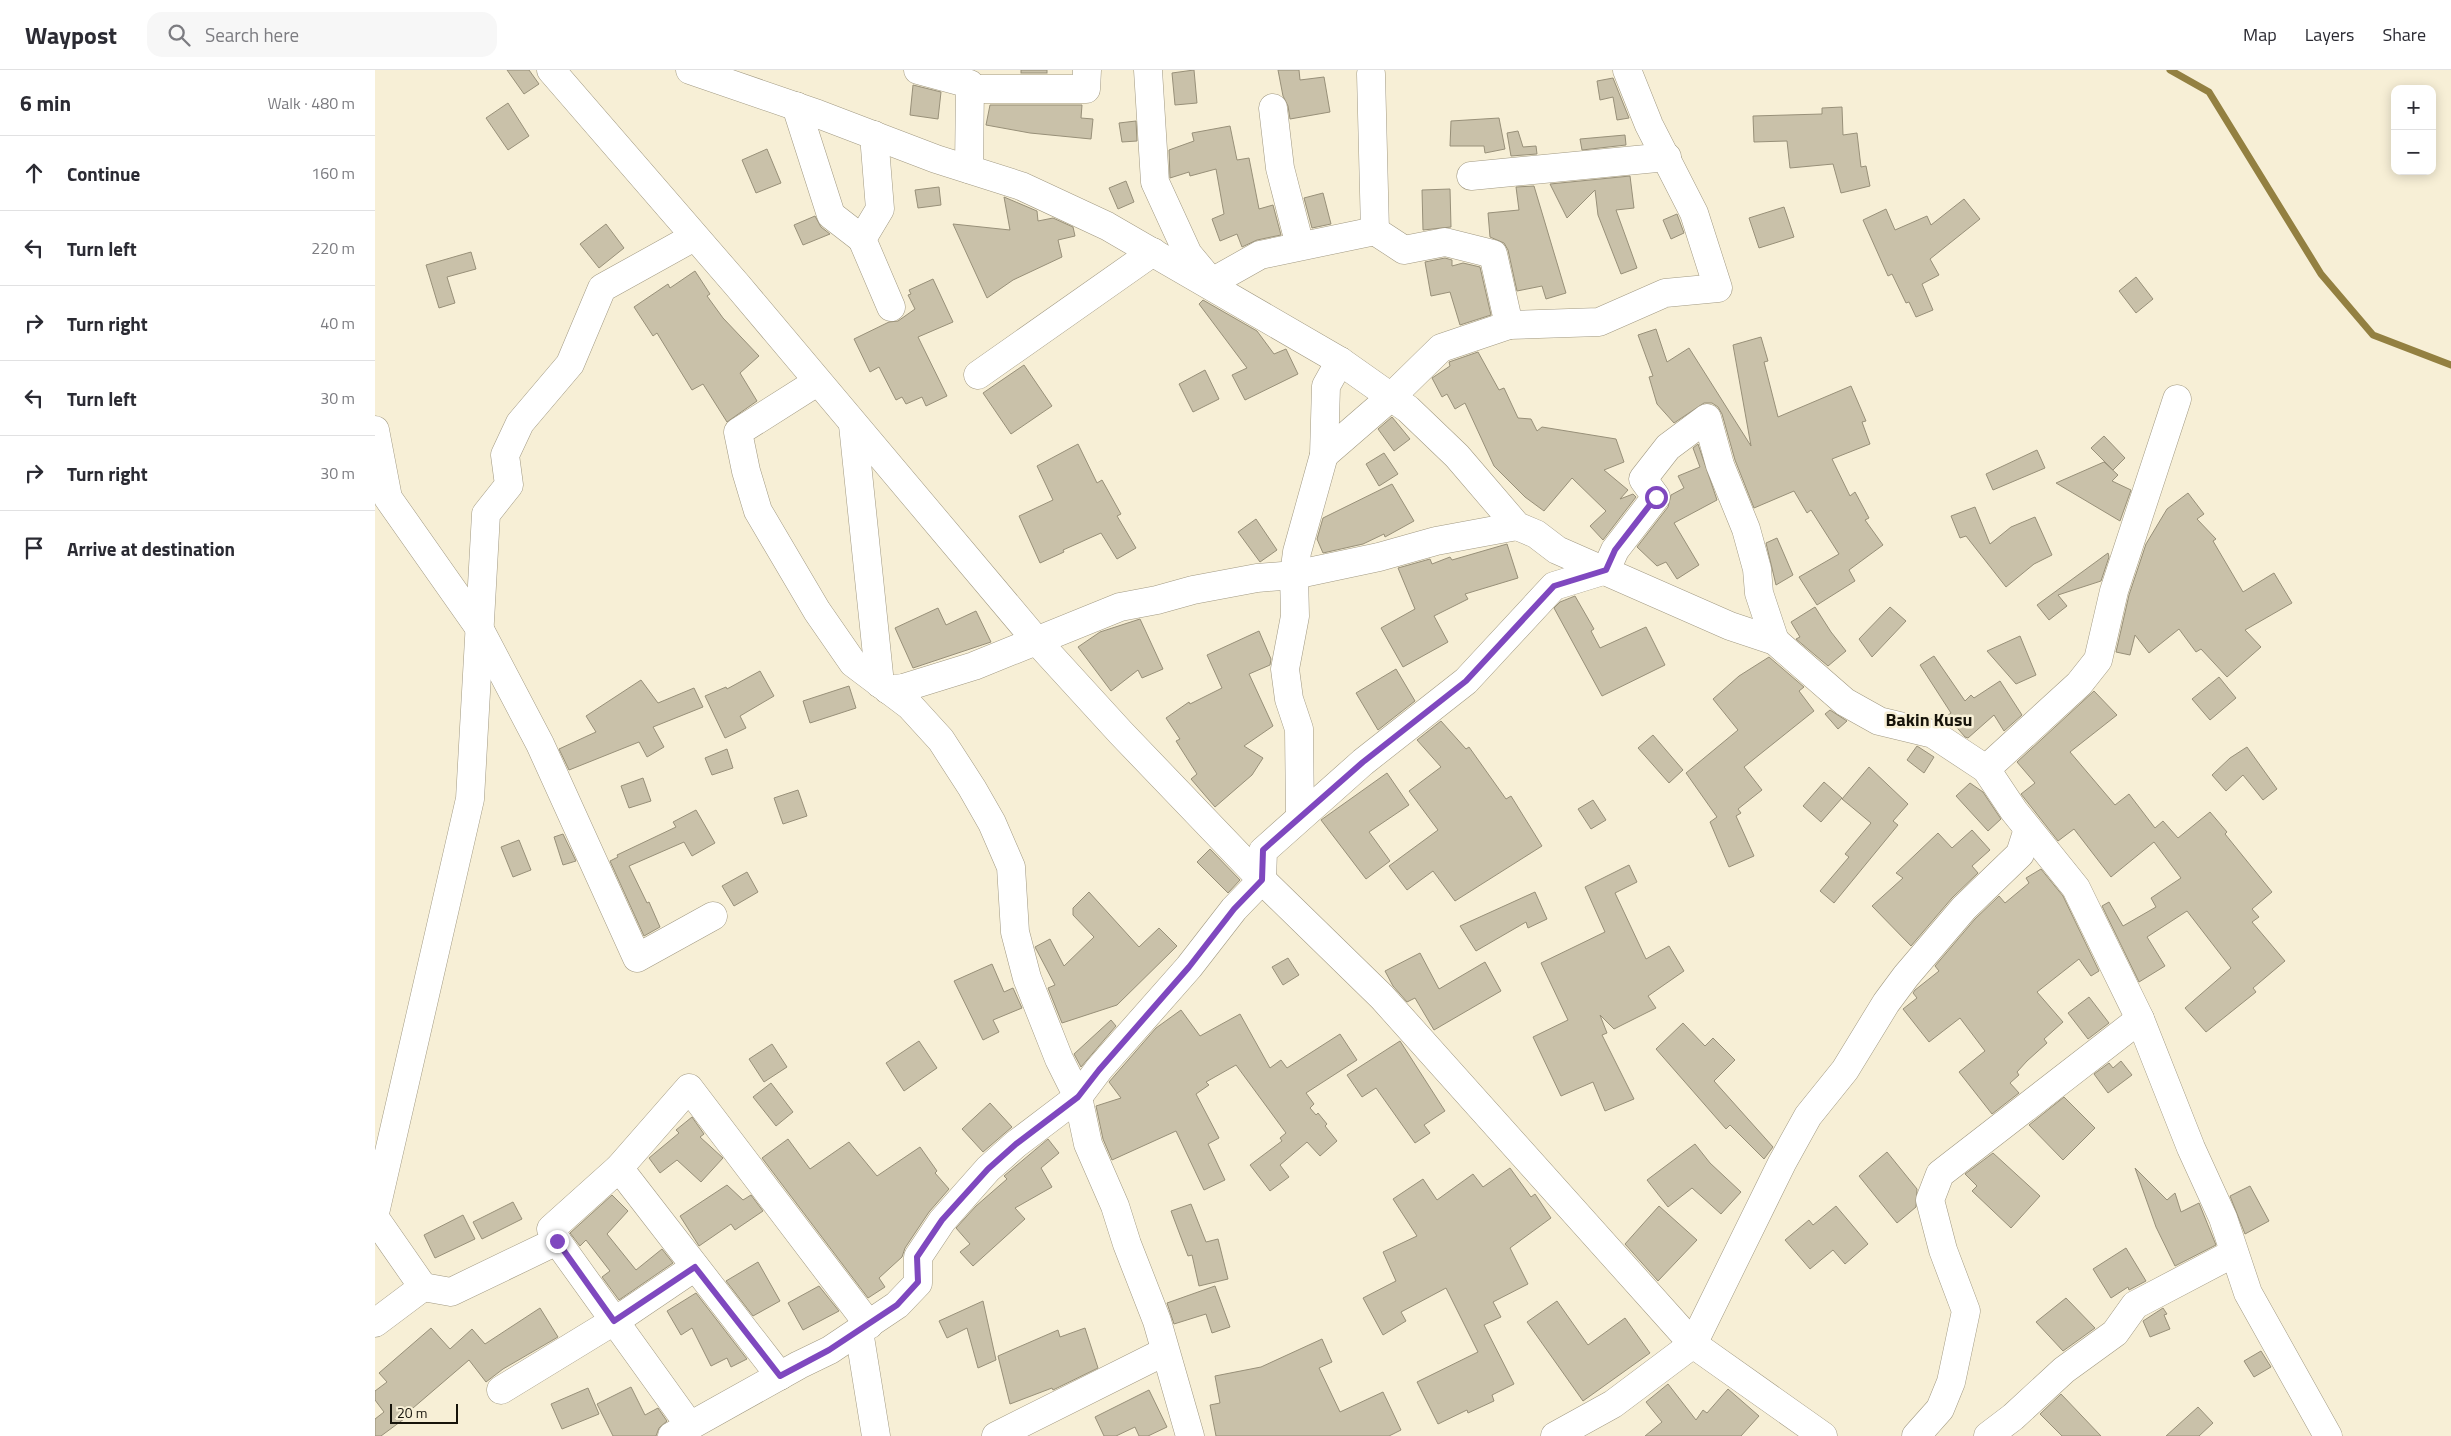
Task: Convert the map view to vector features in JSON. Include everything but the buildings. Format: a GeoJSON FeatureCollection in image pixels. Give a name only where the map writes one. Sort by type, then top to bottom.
{"type":"FeatureCollection","features":[{"type":"Feature","properties":{"kind":"street"},"geometry":{"type":"LineString","coordinates":[[551,70],[1036,640],[1262,880],[1382,997],[1693,1344],[1823,1436]]}},
{"type":"Feature","properties":{"kind":"street"},"geometry":{"type":"LineString","coordinates":[[690,70],[1021,186],[1096,220],[1215,286],[1340,362],[1408,409],[1457,456],[1517,526],[1535,534],[1557,550],[1730,626],[1775,641],[1845,702],[1879,721],[1933,734],[1986,769],[2028,828],[2076,888],[2140,1019],[2171,1092],[2191,1148],[2223,1218],[2249,1294],[2328,1436]]}},
{"type":"Feature","properties":{"kind":"street"},"geometry":{"type":"LineString","coordinates":[[918,70],[970,84],[969,169]]}},
{"type":"Feature","properties":{"kind":"street"},"geometry":{"type":"LineString","coordinates":[[969,90],[1086,89],[1087,70]]}},
{"type":"Feature","properties":{"kind":"street"},"geometry":{"type":"LineString","coordinates":[[1148,70],[1155,182],[1188,254],[1215,286]]}},
{"type":"Feature","properties":{"kind":"street"},"geometry":{"type":"LineString","coordinates":[[1323,455],[1391,398],[1441,348],[1509,325],[1599,322],[1665,293],[1717,288],[1694,213],[1649,125],[1627,70]]}},
{"type":"Feature","properties":{"kind":"street"},"geometry":{"type":"LineString","coordinates":[[1371,74],[1375,231]]}},
{"type":"Feature","properties":{"kind":"street"},"geometry":{"type":"LineString","coordinates":[[796,106],[831,215],[862,239],[891,307]]}},
{"type":"Feature","properties":{"kind":"street"},"geometry":{"type":"LineString","coordinates":[[1273,108],[1280,168],[1300,246]]}},
{"type":"Feature","properties":{"kind":"street"},"geometry":{"type":"LineString","coordinates":[[862,239],[880,209],[874,135]]}},
{"type":"Feature","properties":{"kind":"street"},"geometry":{"type":"LineString","coordinates":[[1471,176],[1667,157]]}},
{"type":"Feature","properties":{"kind":"street"},"geometry":{"type":"LineString","coordinates":[[1215,286],[1260,255],[1375,231],[1404,250],[1445,242],[1493,254],[1509,325]]}},
{"type":"Feature","properties":{"kind":"street"},"geometry":{"type":"LineString","coordinates":[[375,1213],[470,799],[478,626],[486,514],[509,485],[505,455],[520,423],[570,364],[602,288],[694,237]]}},
{"type":"Feature","properties":{"kind":"street"},"geometry":{"type":"LineString","coordinates":[[978,375],[1153,252]]}},
{"type":"Feature","properties":{"kind":"street"},"geometry":{"type":"LineString","coordinates":[[1300,817],[1299,729],[1289,700],[1285,669],[1295,616],[1294,575],[1297,552],[1323,455],[1325,386],[1340,362]]}},
{"type":"Feature","properties":{"kind":"street"},"geometry":{"type":"LineString","coordinates":[[817,382],[737,432],[758,511],[783,555],[853,663],[910,706],[941,740],[992,823],[1011,867],[1015,932],[1027,978],[1059,1059],[1078,1097],[1088,1144],[1146,1289],[1157,1321],[1164,1352],[1172,1370],[1190,1436]]}},
{"type":"Feature","properties":{"kind":"street"},"geometry":{"type":"LineString","coordinates":[[1986,769],[2079,684],[2098,660],[2115,590],[2177,399]]}},
{"type":"Feature","properties":{"kind":"street"},"geometry":{"type":"LineString","coordinates":[[876,1436],[864,1328],[689,1088],[619,1168],[551,1230],[614,1321],[681,1431],[829,1350],[864,1328],[897,1305],[918,1282],[917,1257],[942,1220],[988,1169],[1016,1144],[1078,1097],[1099,1070],[1189,967],[1234,909],[1262,880],[1263,850],[1363,762],[1466,681],[1554,586],[1606,570],[1615,550],[1656,497],[1643,479],[1668,447],[1707,418],[1720,465],[1745,529],[1757,569],[1759,593],[1775,641]]}},
{"type":"Feature","properties":{"kind":"street"},"geometry":{"type":"LineString","coordinates":[[853,425],[884,687]]}},
{"type":"Feature","properties":{"kind":"street"},"geometry":{"type":"LineString","coordinates":[[375,430],[388,498],[478,626],[540,744],[637,958],[713,916]]}},
{"type":"Feature","properties":{"kind":"street"},"geometry":{"type":"LineString","coordinates":[[884,687],[903,688],[974,666],[1120,606],[1157,600],[1193,590],[1257,578],[1294,575],[1379,557],[1437,541],[1517,526]]}},
{"type":"Feature","properties":{"kind":"street"},"geometry":{"type":"LineString","coordinates":[[1555,1436],[1613,1404],[1693,1344],[1808,1116],[1845,1070],[1886,1003],[1906,976],[1963,908],[2020,854],[2028,828]]}},
{"type":"Feature","properties":{"kind":"street"},"geometry":{"type":"LineString","coordinates":[[1916,1436],[1941,1409],[1951,1382],[1966,1311],[1943,1250],[1930,1200],[1940,1174],[2140,1019]]}},
{"type":"Feature","properties":{"kind":"street"},"geometry":{"type":"LineString","coordinates":[[619,1168],[780,1376]]}},
{"type":"Feature","properties":{"kind":"street"},"geometry":{"type":"LineString","coordinates":[[375,1218],[423,1287],[451,1292],[557,1241]]}},
{"type":"Feature","properties":{"kind":"street"},"geometry":{"type":"LineString","coordinates":[[1987,1436],[2013,1417],[2065,1370],[2115,1333],[2135,1305],[2234,1253]]}},
{"type":"Feature","properties":{"kind":"street"},"geometry":{"type":"LineString","coordinates":[[501,1390],[614,1321],[695,1267]]}},
{"type":"Feature","properties":{"kind":"street"},"geometry":{"type":"LineString","coordinates":[[375,1323],[423,1287]]}},
{"type":"Feature","properties":{"kind":"street"},"geometry":{"type":"LineString","coordinates":[[996,1436],[1164,1352]]}},
{"type":"Feature","properties":{"kind":"waterway"},"geometry":{"type":"LineString","coordinates":[[2170,70],[2209,92],[2321,274],[2373,335],[2451,365]]}},
{"type":"Feature","properties":{"kind":"district","name":"Bakin Kusu"},"geometry":{"type":"Point","coordinates":[1929,719]}},
{"type":"Feature","properties":{"kind":"route"},"geometry":{"type":"LineString","coordinates":[[557,1241],[614,1321],[695,1267],[780,1376],[829,1350],[897,1305],[918,1282],[917,1257],[942,1220],[988,1169],[1016,1144],[1078,1097],[1099,1070],[1137,1029],[1234,909],[1262,880],[1263,850],[1363,762],[1466,681],[1554,586],[1606,570],[1615,550],[1656,497]]}}]}
